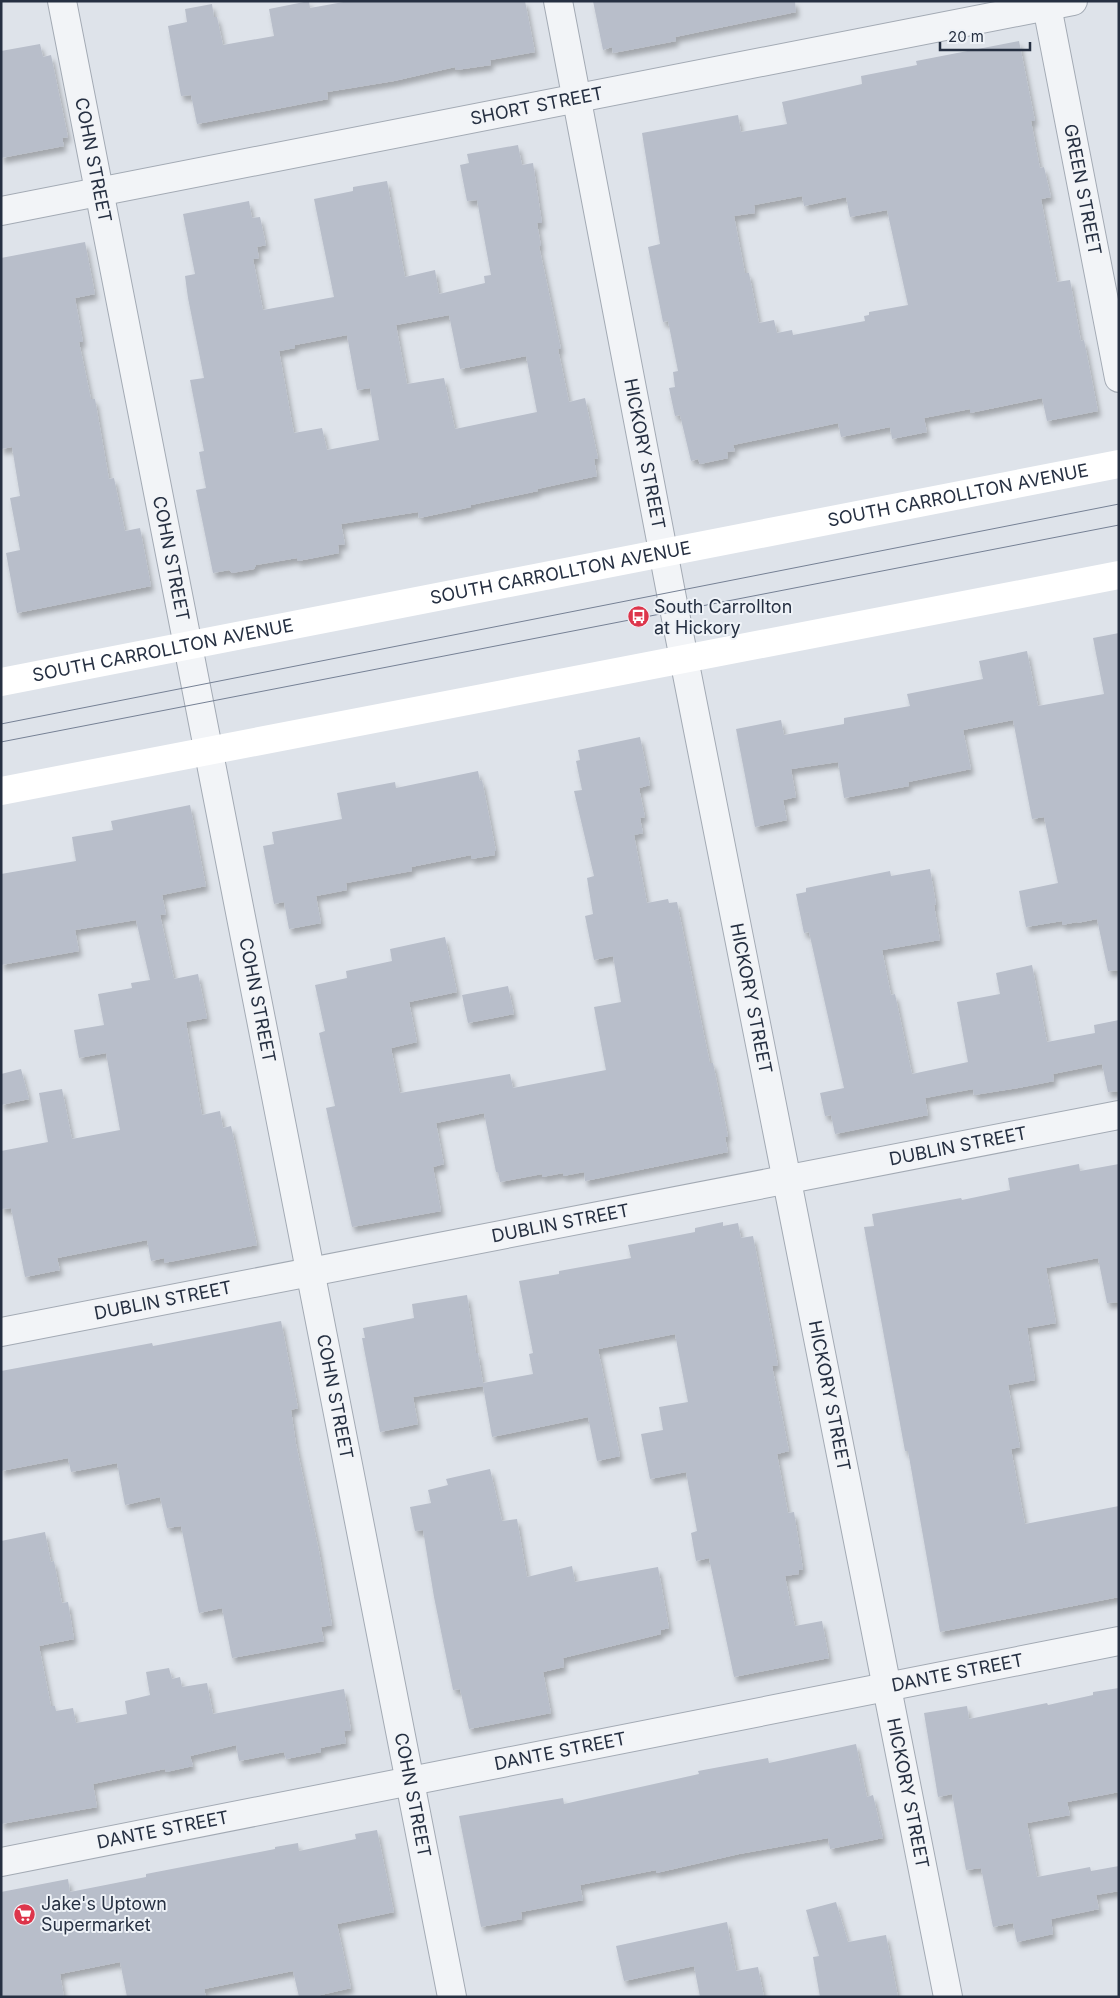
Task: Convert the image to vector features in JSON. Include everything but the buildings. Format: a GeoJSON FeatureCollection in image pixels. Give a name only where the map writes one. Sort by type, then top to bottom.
{"type":"FeatureCollection","features":[{"type":"Feature","properties":{"kind":"main road","name":"SOUTH CARROLLTON AVENUE"},"geometry":{"type":"LineString","coordinates":[[1,682],[1119,464]]}},
{"type":"Feature","properties":{"kind":"main road"},"geometry":{"type":"LineString","coordinates":[[1,791],[1119,575]]}},
{"type":"Feature","properties":{"kind":"street","name":"COHN STREET"},"geometry":{"type":"LineString","coordinates":[[62,1],[452,1997]]}},
{"type":"Feature","properties":{"kind":"street","name":"HICKORY STREET"},"geometry":{"type":"LineString","coordinates":[[558,1],[684,659],[948,1997]]}},
{"type":"Feature","properties":{"kind":"street","name":"SHORT STREET"},"geometry":{"type":"LineString","coordinates":[[1,211],[1056,3]]}},
{"type":"Feature","properties":{"kind":"street","name":"GREEN STREET"},"geometry":{"type":"LineString","coordinates":[[1056,3],[1119,378]]}},
{"type":"Feature","properties":{"kind":"street","name":"DUBLIN STREET"},"geometry":{"type":"LineString","coordinates":[[1,1332],[1119,1115]]}},
{"type":"Feature","properties":{"kind":"street","name":"DANTE STREET"},"geometry":{"type":"LineString","coordinates":[[1,1862],[1119,1640]]}},
{"type":"Feature","properties":{"kind":"tram line"},"geometry":{"type":"LineString","coordinates":[[1,724],[1119,504]]}},
{"type":"Feature","properties":{"kind":"tram line"},"geometry":{"type":"LineString","coordinates":[[1,742],[1119,525]]}},
{"type":"Feature","properties":{"kind":"place","name":"South Carrollton at Hickory"},"geometry":{"type":"Point","coordinates":[638,617]}},
{"type":"Feature","properties":{"kind":"place","name":"Jake's Uptown Supermarket"},"geometry":{"type":"Point","coordinates":[25,1914]}}]}
